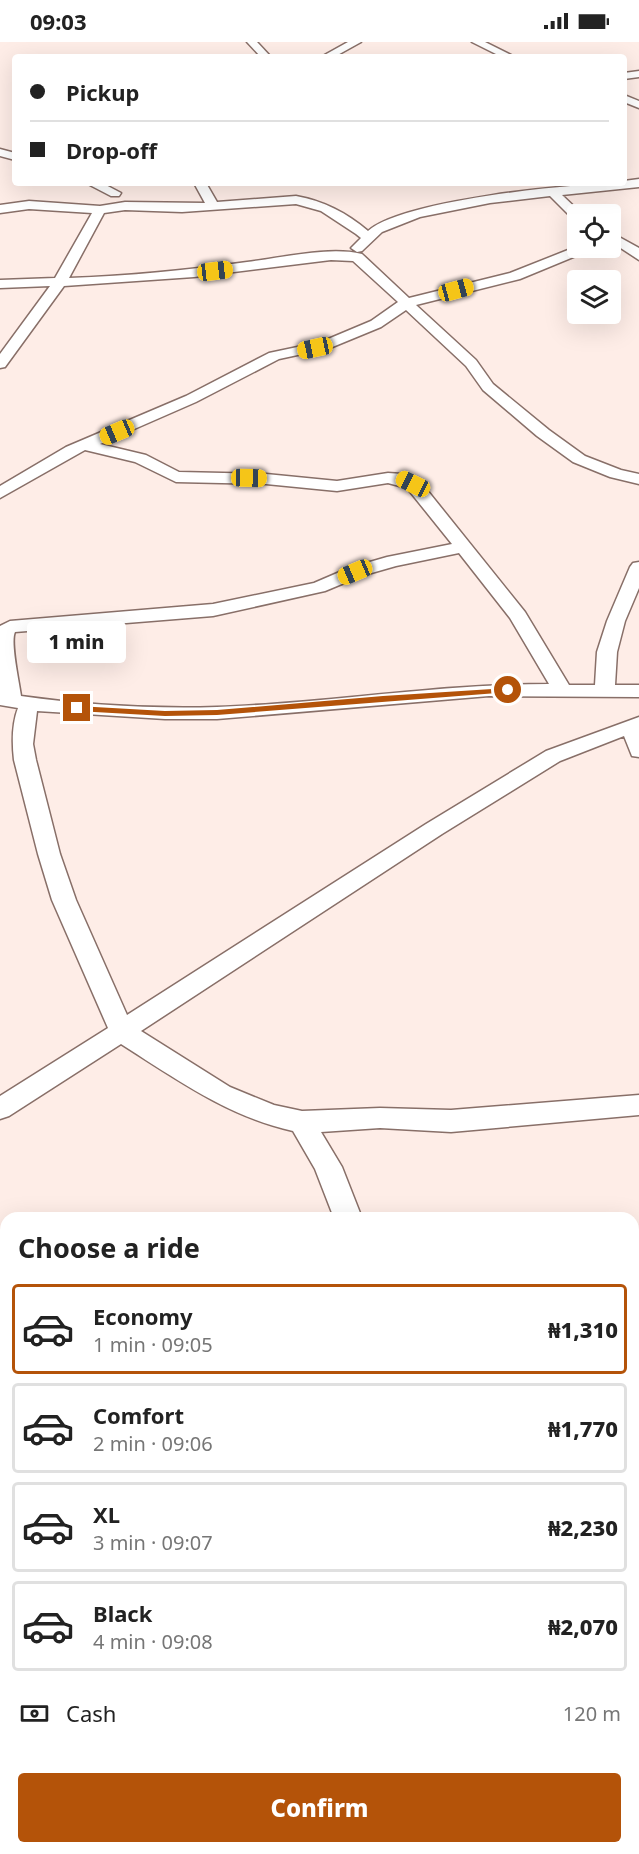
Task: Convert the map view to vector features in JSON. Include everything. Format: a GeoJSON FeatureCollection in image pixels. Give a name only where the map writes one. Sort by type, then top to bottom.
{"type":"FeatureCollection","features":[{"type":"Feature","properties":{"kind":"street"},"geometry":{"type":"LineString","coordinates":[[252,42],[263,54]]}},
{"type":"Feature","properties":{"kind":"street"},"geometry":{"type":"LineString","coordinates":[[344,54],[356,42]]}},
{"type":"Feature","properties":{"kind":"street"},"geometry":{"type":"LineString","coordinates":[[477,42],[503,54]]}},
{"type":"Feature","properties":{"kind":"street"},"geometry":{"type":"LineString","coordinates":[[202,186],[213,206]]}},
{"type":"Feature","properties":{"kind":"street"},"geometry":{"type":"LineString","coordinates":[[350,255],[378,229],[417,214],[490,199],[551,190],[601,186]]}},
{"type":"Feature","properties":{"kind":"street"},"geometry":{"type":"LineString","coordinates":[[115,207],[116,188]]}},
{"type":"Feature","properties":{"kind":"street"},"geometry":{"type":"LineString","coordinates":[[551,190],[567,206]]}},
{"type":"Feature","properties":{"kind":"street"},"geometry":{"type":"LineString","coordinates":[[0,208],[57,205],[100,210],[115,207],[213,206],[271,201],[309,202],[351,222],[369,237]]}},
{"type":"Feature","properties":{"kind":"street"},"geometry":{"type":"LineString","coordinates":[[0,364],[60,282],[90,224],[100,210]]}},
{"type":"Feature","properties":{"kind":"street"},"geometry":{"type":"LineString","coordinates":[[621,237],[639,235]]}},
{"type":"Feature","properties":{"kind":"street"},"geometry":{"type":"LineString","coordinates":[[621,244],[639,256]]}},
{"type":"Feature","properties":{"kind":"street"},"geometry":{"type":"LineString","coordinates":[[0,284],[194,273],[350,255],[357,257],[471,363],[488,387],[543,433],[579,459],[615,474],[639,479]]}},
{"type":"Feature","properties":{"kind":"street"},"geometry":{"type":"LineString","coordinates":[[0,493],[84,446],[191,399],[231,376],[251,369],[274,356],[325,345],[376,324],[406,303],[515,276],[567,255]]}},
{"type":"Feature","properties":{"kind":"street"},"geometry":{"type":"LineString","coordinates":[[84,446],[140,458],[176,477],[266,479],[337,486],[388,478],[402,479],[417,489],[524,625],[562,690]]}},
{"type":"Feature","properties":{"kind":"street"},"geometry":{"type":"LineString","coordinates":[[464,547],[393,561],[355,572],[319,587],[213,610],[10,627],[4,633],[2,645],[8,666],[13,701],[25,716],[23,744],[25,760],[49,854],[64,900],[122,1032],[221,1094],[269,1115],[302,1122],[380,1118],[451,1121],[639,1105]]}},
{"type":"Feature","properties":{"kind":"street"},"geometry":{"type":"LineString","coordinates":[[605,691],[607,652],[627,592],[639,567]]}},
{"type":"Feature","properties":{"kind":"street"},"geometry":{"type":"LineString","coordinates":[[13,701],[165,713],[217,713],[489,690],[639,692]]}},
{"type":"Feature","properties":{"kind":"street"},"geometry":{"type":"LineString","coordinates":[[0,1109],[337,894],[434,829],[554,756],[635,725],[639,751]]}},
{"type":"Feature","properties":{"kind":"street"},"geometry":{"type":"LineString","coordinates":[[302,1122],[328,1167],[346,1212]]}},
{"type":"Feature","properties":{"kind":"route"},"geometry":{"type":"LineString","coordinates":[[77,708],[165,713],[217,713],[383,698],[508,690]]}}]}
